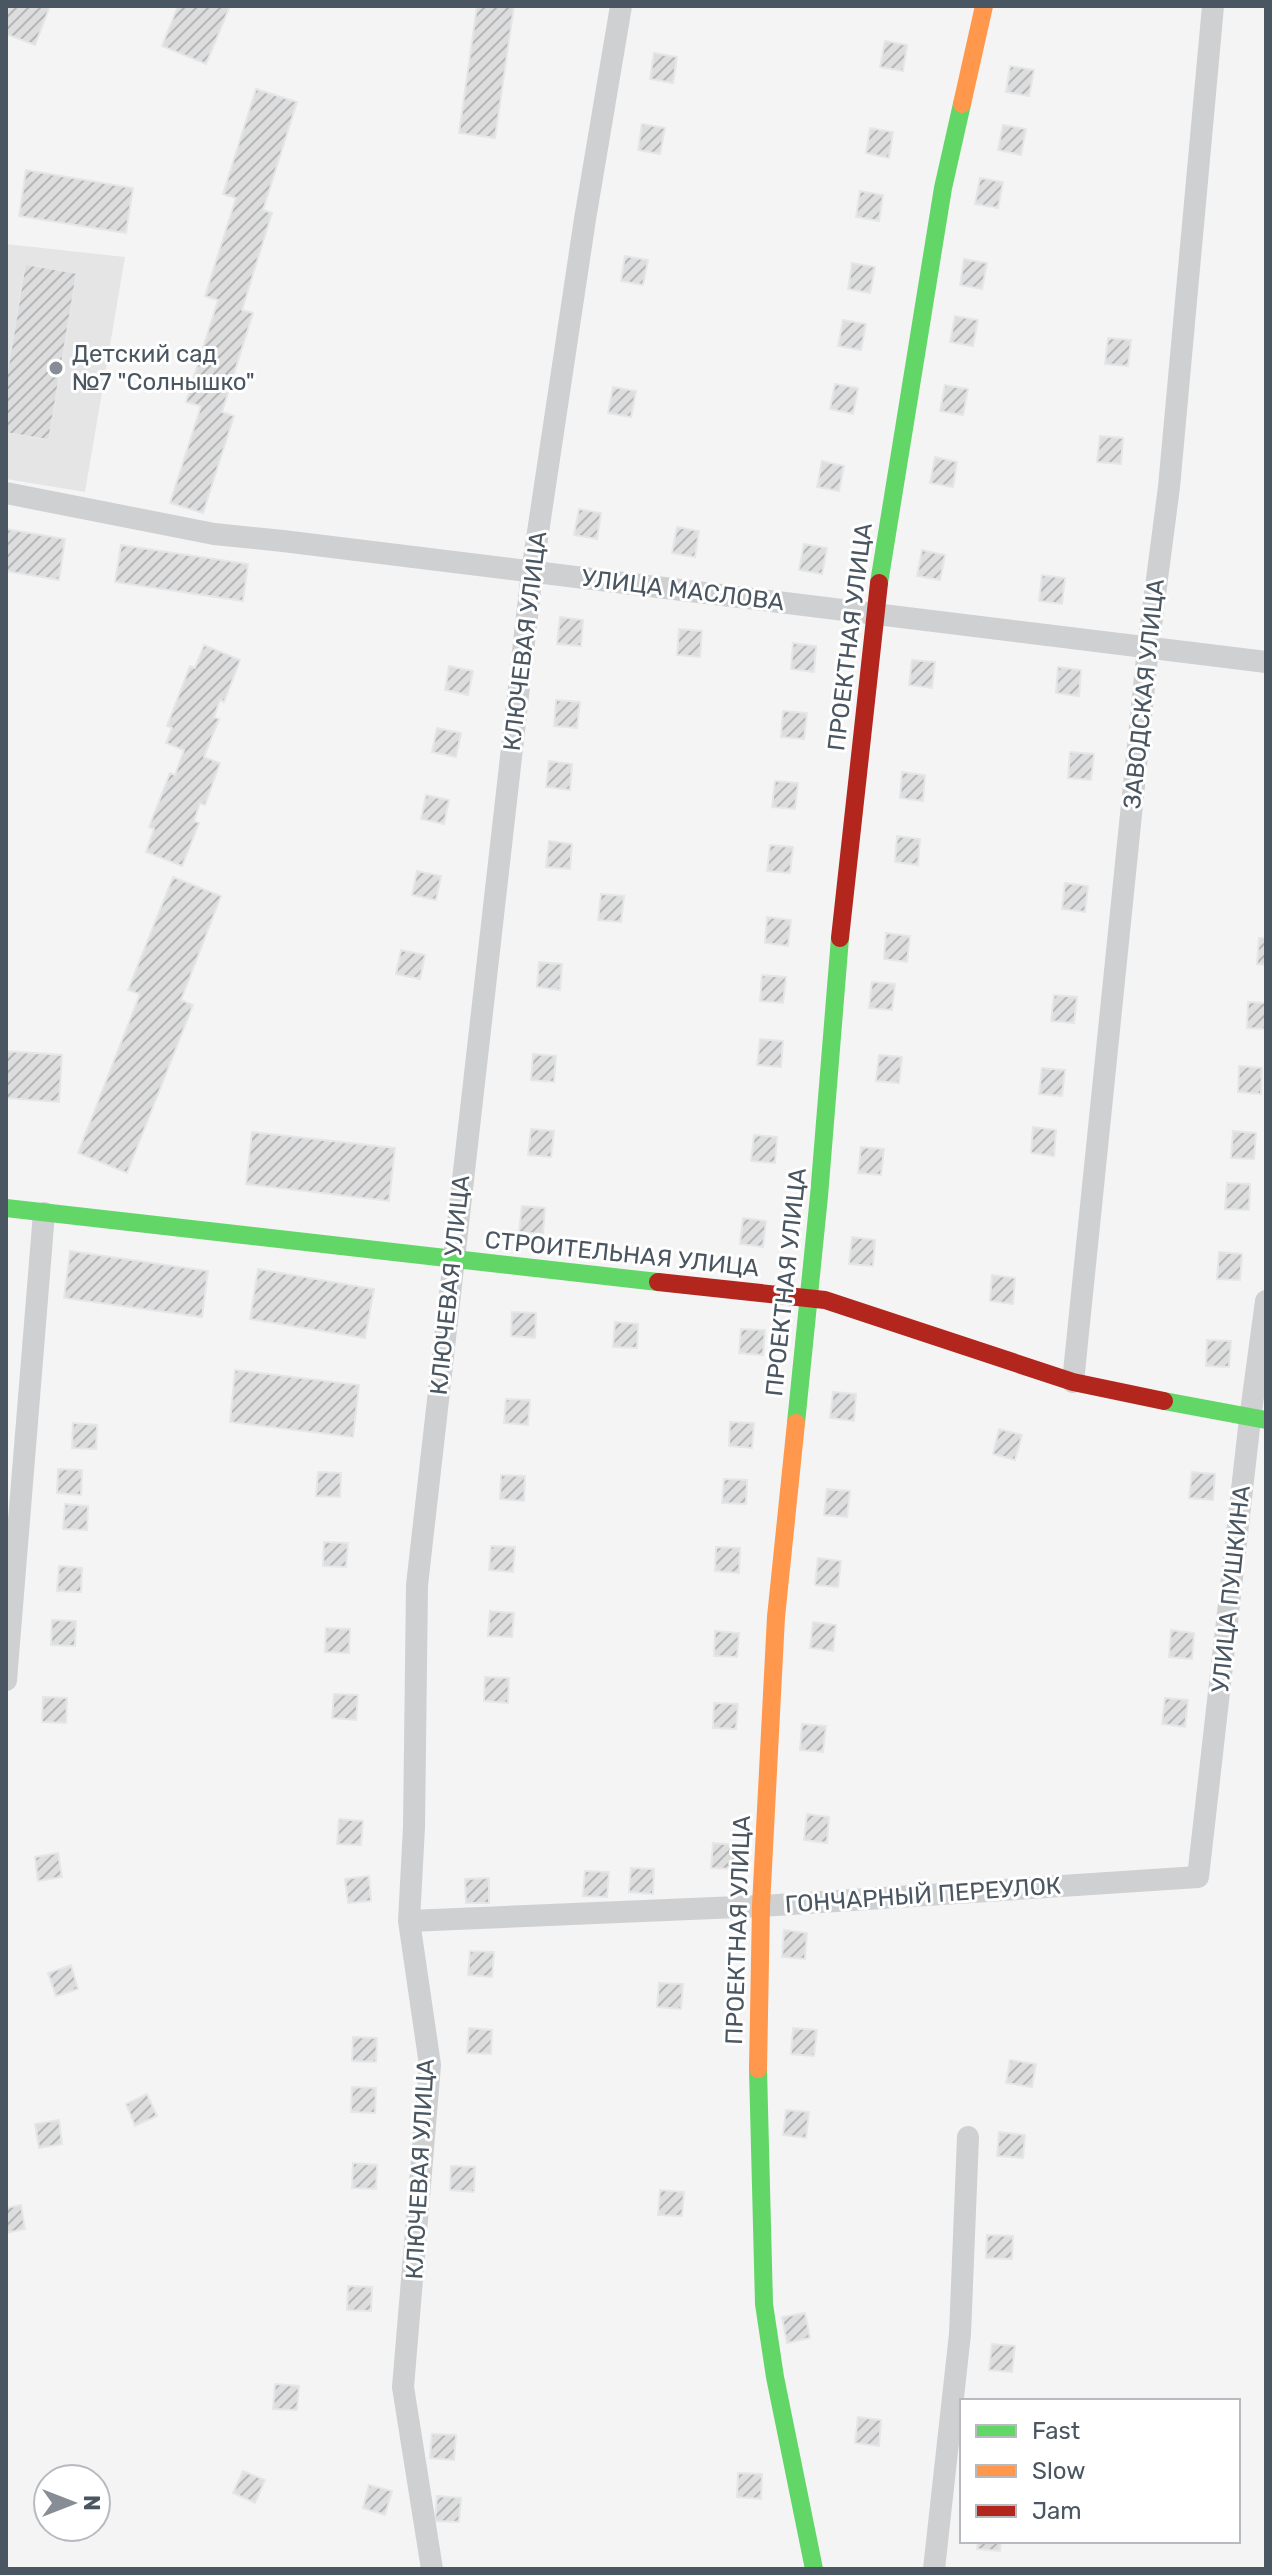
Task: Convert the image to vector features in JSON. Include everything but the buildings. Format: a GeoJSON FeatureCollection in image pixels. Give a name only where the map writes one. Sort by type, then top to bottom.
{"type":"FeatureCollection","features":[{"type":"Feature","properties":{"kind":"street","name":"КЛЮЧЕВАЯ УЛИЦА"},"geometry":{"type":"LineString","coordinates":[[432,2569],[403,2387],[430,2065],[409,1921],[414,1827],[417,1585],[532,572],[585,219],[621,6]]}},
{"type":"Feature","properties":{"kind":"street","name":"ПРОЕКТНАЯ УЛИЦА"},"geometry":{"type":"LineString","coordinates":[[814,2569],[775,2377],[764,2304],[757,2099],[761,1906],[776,1617],[874,613],[943,188],[984,6]]}},
{"type":"Feature","properties":{"kind":"street","name":"ЗАВОДСКАЯ УЛИЦА"},"geometry":{"type":"LineString","coordinates":[[1073,1382],[1148,648],[1171,472],[1213,6]]}},
{"type":"Feature","properties":{"kind":"street","name":"УЛИЦА МАСЛОВА"},"geometry":{"type":"LineString","coordinates":[[6,493],[214,534],[1266,662]]}},
{"type":"Feature","properties":{"kind":"street","name":"СТРОИТЕЛЬНАЯ УЛИЦА"},"geometry":{"type":"LineString","coordinates":[[6,1208],[825,1300],[1073,1382],[1258,1420]]}},
{"type":"Feature","properties":{"kind":"street"},"geometry":{"type":"LineString","coordinates":[[6,1680],[44,1213]]}},
{"type":"Feature","properties":{"kind":"street","name":"УЛИЦА ПУШКИНА"},"geometry":{"type":"LineString","coordinates":[[1198,1877],[1258,1420],[1266,1301]]}},
{"type":"Feature","properties":{"kind":"street","name":"ГОНЧАРНЫЙ ПЕРЕУЛОК"},"geometry":{"type":"LineString","coordinates":[[409,1921],[761,1906],[1198,1877]]}},
{"type":"Feature","properties":{"kind":"street"},"geometry":{"type":"LineString","coordinates":[[934,2569],[960,2334],[968,2137]]}},
{"type":"Feature","properties":{"kind":"shaded area","name":"Детский сад №7 \"Солнышко\""},"geometry":{"type":"Polygon","coordinates":[[[6,244],[125,257],[85,492],[6,479],[6,244]]]}},
{"type":"Feature","properties":{"kind":"traffic: fast"},"geometry":{"type":"LineString","coordinates":[[879,583],[943,188],[962,104]]}},
{"type":"Feature","properties":{"kind":"traffic: fast"},"geometry":{"type":"LineString","coordinates":[[796,1423],[840,938]]}},
{"type":"Feature","properties":{"kind":"traffic: fast"},"geometry":{"type":"LineString","coordinates":[[6,1208],[658,1282]]}},
{"type":"Feature","properties":{"kind":"traffic: fast"},"geometry":{"type":"LineString","coordinates":[[1164,1401],[1266,1420]]}},
{"type":"Feature","properties":{"kind":"traffic: fast"},"geometry":{"type":"LineString","coordinates":[[758,2069],[764,2304],[775,2377],[814,2569]]}},
{"type":"Feature","properties":{"kind":"traffic: slow"},"geometry":{"type":"LineString","coordinates":[[962,104],[984,6]]}},
{"type":"Feature","properties":{"kind":"traffic: slow"},"geometry":{"type":"LineString","coordinates":[[758,2069],[761,1906],[776,1617],[796,1423]]}},
{"type":"Feature","properties":{"kind":"traffic: jam"},"geometry":{"type":"LineString","coordinates":[[840,938],[879,583]]}},
{"type":"Feature","properties":{"kind":"traffic: jam"},"geometry":{"type":"LineString","coordinates":[[658,1282],[825,1300],[1073,1382],[1164,1401]]}},
{"type":"Feature","properties":{"kind":"place","name":"Детский сад №7 \"Солнышко\""},"geometry":{"type":"Point","coordinates":[56,368]}}]}
